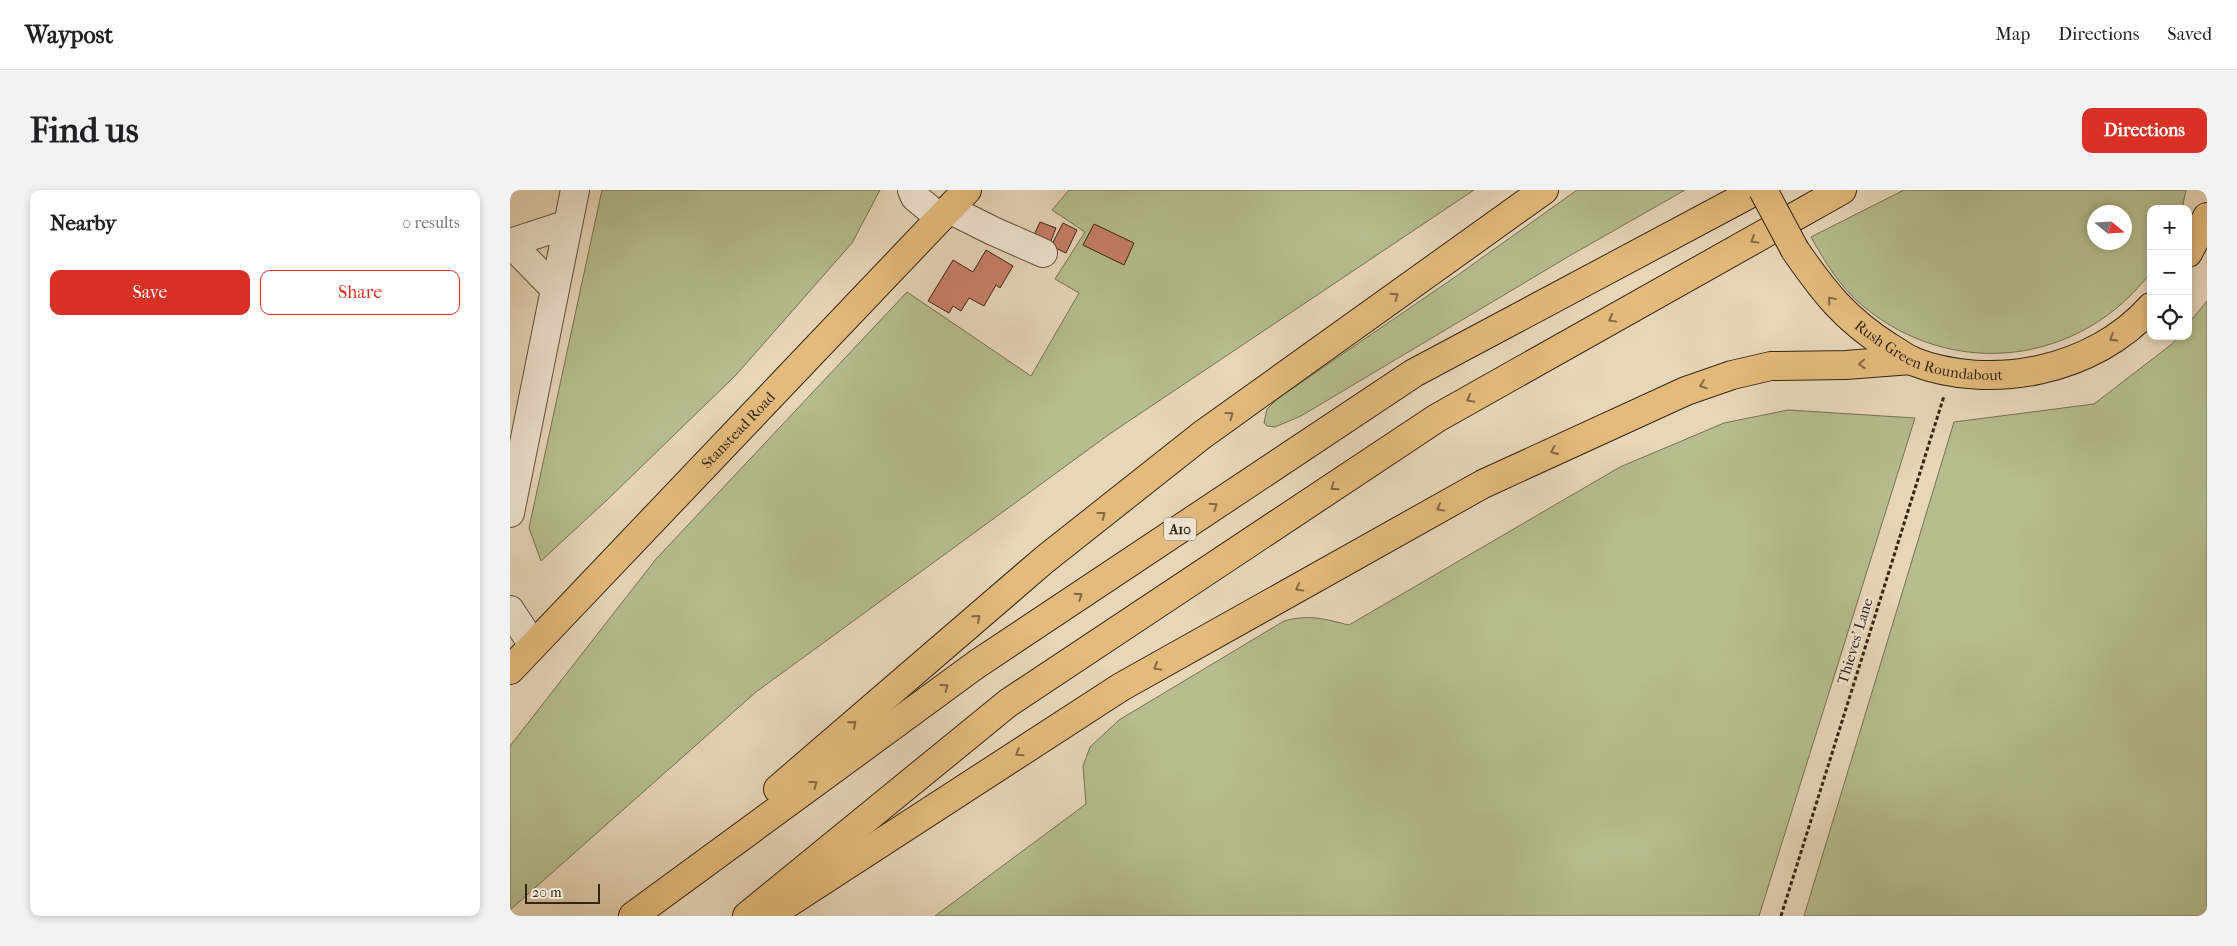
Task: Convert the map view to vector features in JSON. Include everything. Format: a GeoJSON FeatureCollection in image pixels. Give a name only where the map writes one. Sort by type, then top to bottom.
{"type":"FeatureCollection","features":[{"type":"Feature","properties":{"kind":"main road"},"geometry":{"type":"LineString","coordinates":[[632,916],[1044,560],[1202,435],[1544,190]]}},
{"type":"Feature","properties":{"kind":"main road","name":"A10"},"geometry":{"type":"LineString","coordinates":[[632,916],[977,664],[1414,373],[1757,190]]}},
{"type":"Feature","properties":{"kind":"main road","name":"Rush Green Roundabout"},"geometry":{"type":"LineString","coordinates":[[1763,190],[1794,250],[1821,288],[1840,310],[1867,333],[1911,360],[1952,372],[2015,374],[2053,366],[2088,354],[2111,340],[2147,310]]}},
{"type":"Feature","properties":{"kind":"main road"},"geometry":{"type":"LineString","coordinates":[[746,916],[1008,703],[1437,418],[1842,190]]}},
{"type":"Feature","properties":{"kind":"main road","name":"Stanstead Road"},"geometry":{"type":"LineString","coordinates":[[510,670],[952,206]]}},
{"type":"Feature","properties":{"kind":"main road"},"geometry":{"type":"LineString","coordinates":[[2190,250],[2207,217]]}},
{"type":"Feature","properties":{"kind":"main road"},"geometry":{"type":"LineString","coordinates":[[769,916],[1122,687],[1483,484],[1686,391],[1732,375],[1771,366],[1846,365],[1911,360]]}},
{"type":"Feature","properties":{"kind":"street"},"geometry":{"type":"LineString","coordinates":[[510,513],[574,190]]}},
{"type":"Feature","properties":{"kind":"street"},"geometry":{"type":"LineString","coordinates":[[912,190],[915,197],[952,206],[993,231],[1043,253]]}},
{"type":"Feature","properties":{"kind":"street"},"geometry":{"type":"LineString","coordinates":[[554,289],[510,243],[568,224]]}},
{"type":"Feature","properties":{"kind":"street"},"geometry":{"type":"LineString","coordinates":[[510,610],[533,645]]}},
{"type":"Feature","properties":{"kind":"path","name":"Thieves' Lane"},"geometry":{"type":"LineString","coordinates":[[1781,916],[1952,372]]}},
{"type":"Feature","properties":{"kind":"green space"},"geometry":{"type":"Polygon","coordinates":[[[602,190],[880,190],[852,243],[736,375],[541,561],[529,528],[602,190]]]}},
{"type":"Feature","properties":{"kind":"green space"},"geometry":{"type":"Polygon","coordinates":[[[1069,190],[1474,190],[1111,433],[756,692],[510,910],[510,746],[656,559],[907,292],[1031,376],[1079,293],[1055,279],[1085,232],[1052,210],[1069,190]]]}},
{"type":"Feature","properties":{"kind":"green space"},"geometry":{"type":"Polygon","coordinates":[[[1577,190],[1685,190],[1571,255],[1301,416],[1275,427],[1267,426],[1264,423],[1267,409],[1277,399],[1455,277],[1577,190]]]}},
{"type":"Feature","properties":{"kind":"green space"},"geometry":{"type":"Polygon","coordinates":[[[1904,190],[2186,190],[2183,205],[2147,205],[2147,276],[2122,303],[2089,327],[2053,343],[2014,352],[1975,353],[1936,345],[1898,330],[1855,299],[1828,265],[1811,237],[1904,190]]]}},
{"type":"Feature","properties":{"kind":"green space"},"geometry":{"type":"Polygon","coordinates":[[[2207,301],[2207,916],[1804,916],[1954,422],[2094,404],[2176,340],[2192,340],[2192,319],[2207,301]]]}},
{"type":"Feature","properties":{"kind":"green space"},"geometry":{"type":"Polygon","coordinates":[[[1788,410],[1915,418],[1759,916],[935,916],[1086,804],[1083,766],[1090,747],[1119,720],[1284,621],[1309,618],[1324,619],[1349,625],[1620,467],[1724,423],[1788,410]]]}},
{"type":"Feature","properties":{"kind":"building"},"geometry":{"type":"Polygon","coordinates":[[[1040,222],[1056,228],[1048,248],[1031,242],[1040,222]]]}},
{"type":"Feature","properties":{"kind":"building"},"geometry":{"type":"Polygon","coordinates":[[[1063,223],[1077,230],[1066,253],[1051,246],[1063,223]]]}},
{"type":"Feature","properties":{"kind":"building"},"geometry":{"type":"Polygon","coordinates":[[[1094,224],[1134,243],[1124,265],[1083,245],[1094,224]]]}},
{"type":"Feature","properties":{"kind":"building"},"geometry":{"type":"Polygon","coordinates":[[[986,250],[1013,266],[1000,288],[996,285],[984,306],[969,298],[961,311],[953,306],[949,313],[928,301],[953,260],[973,272],[986,250]]]}}]}
